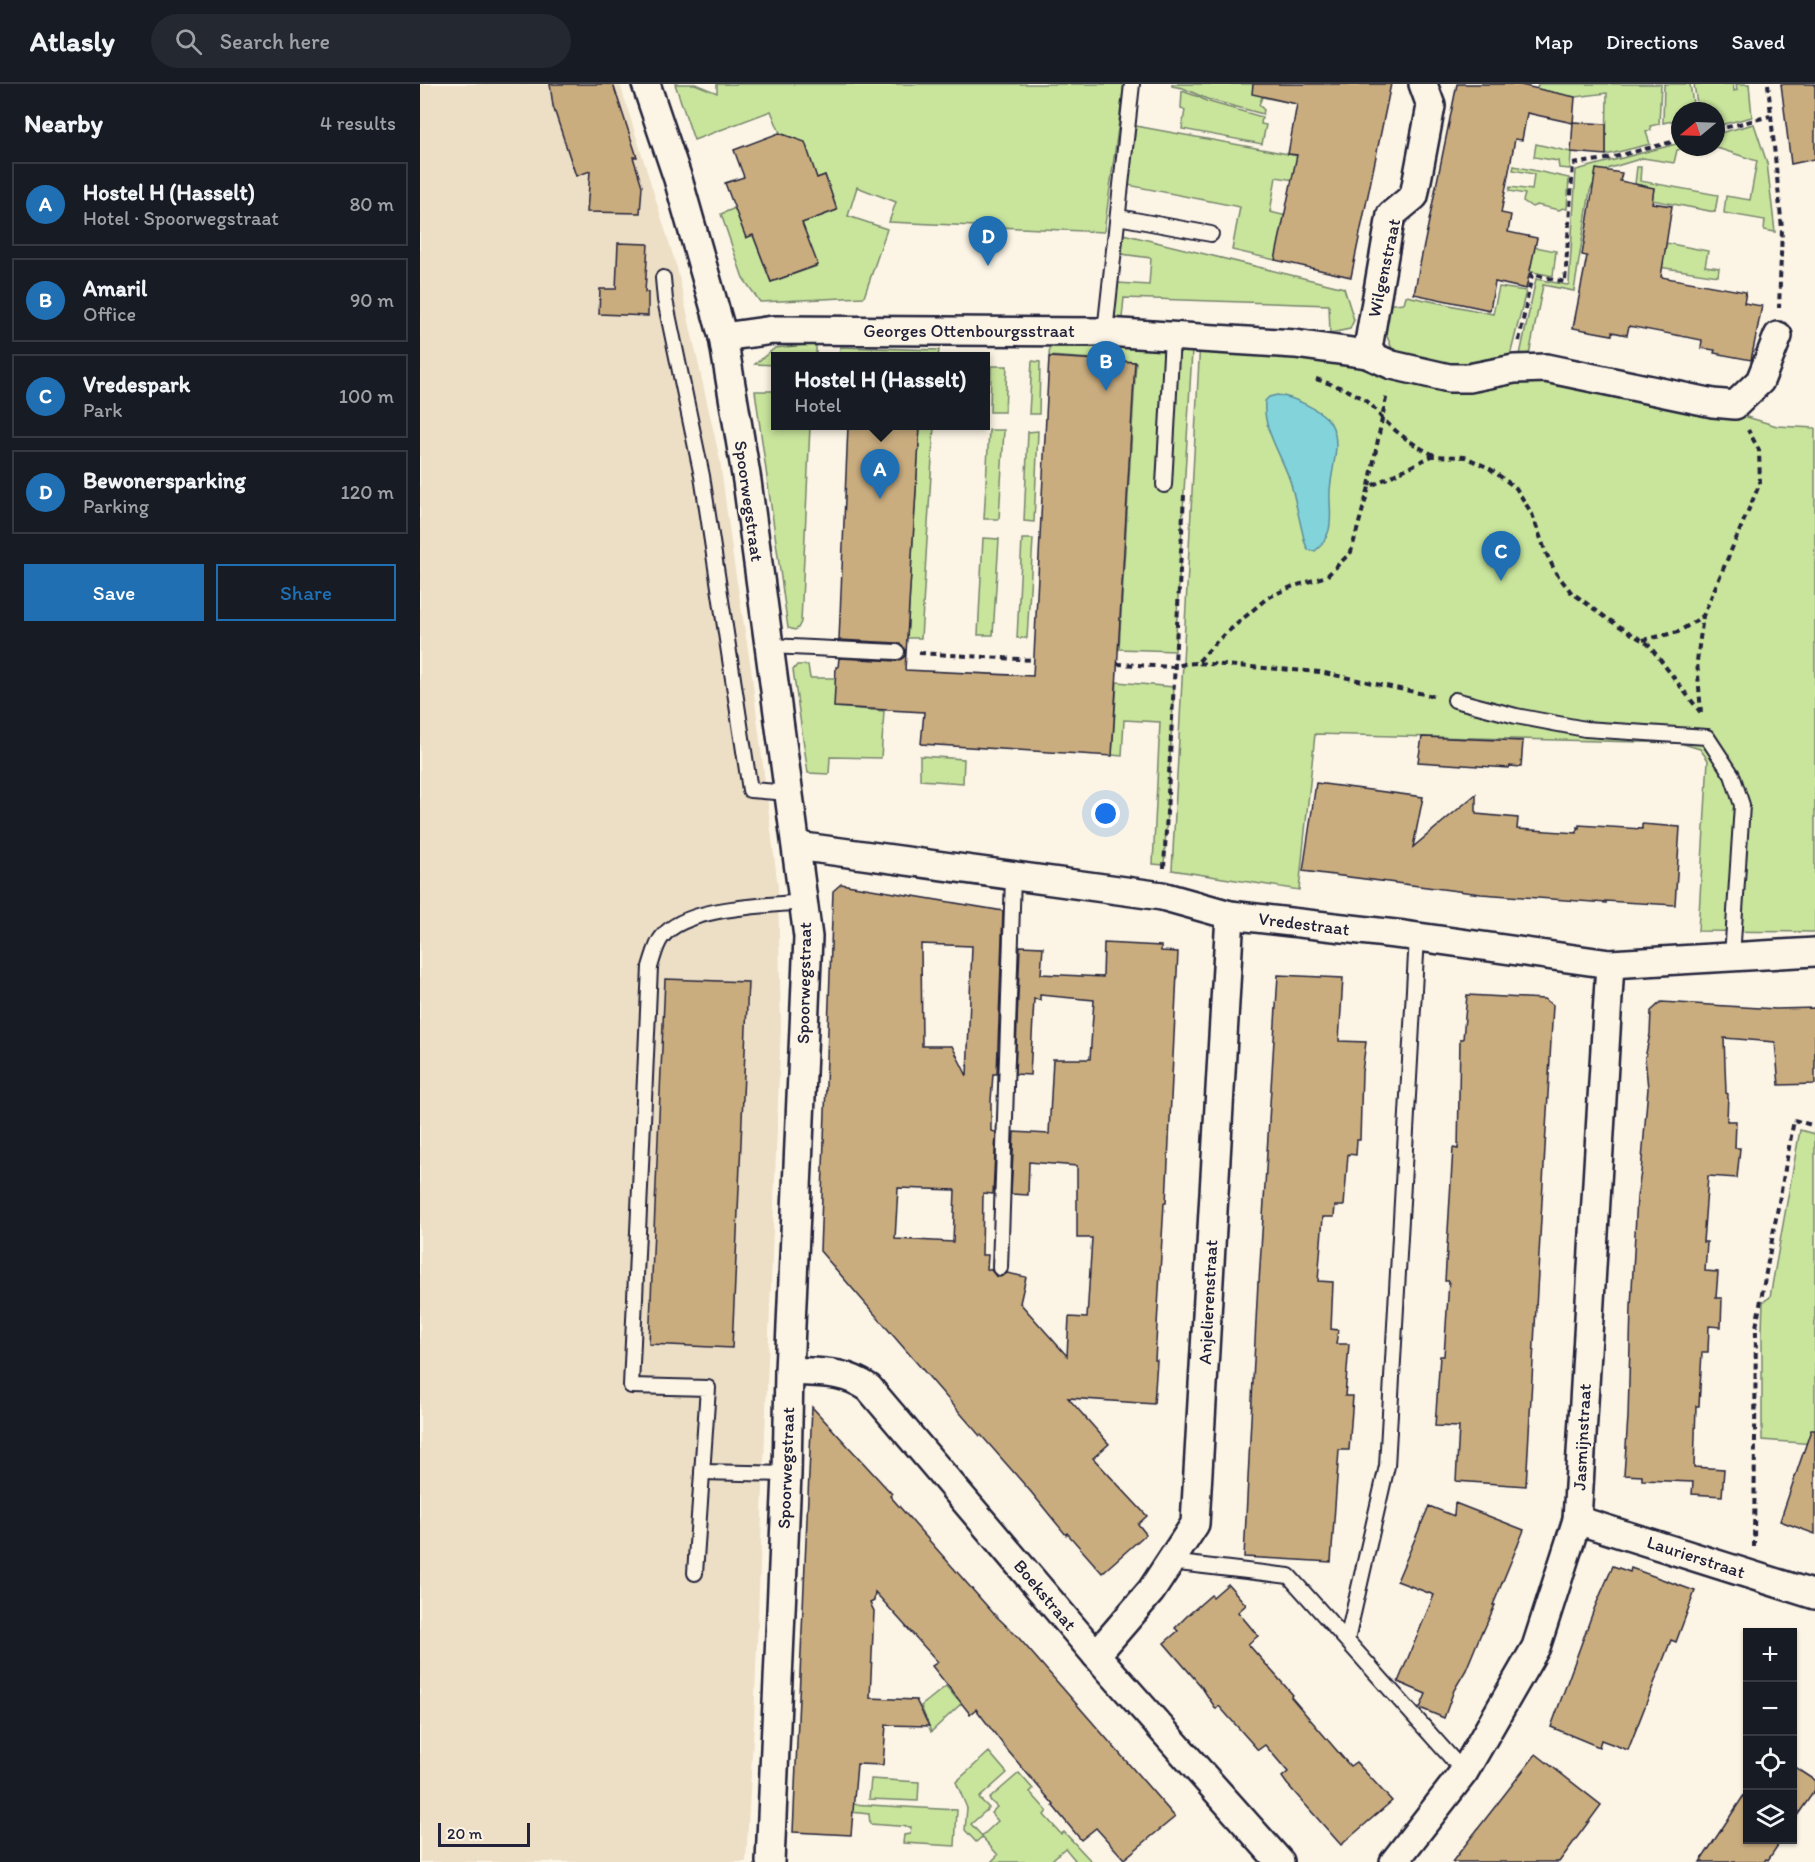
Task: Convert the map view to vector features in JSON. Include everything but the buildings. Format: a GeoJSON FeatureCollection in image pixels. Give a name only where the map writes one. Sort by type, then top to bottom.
{"type":"FeatureCollection","features":[{"type":"Feature","properties":{"kind":"street","name":"Spoorwegstraat"},"geometry":{"type":"LineString","coordinates":[[646,84],[678,179],[723,337],[747,481],[808,937],[770,1862]]}},
{"type":"Feature","properties":{"kind":"street","name":"Wilgenstraat"},"geometry":{"type":"LineString","coordinates":[[1367,354],[1391,215],[1414,196],[1431,106],[1424,84]]}},
{"type":"Feature","properties":{"kind":"street","name":"Georges Ottenbourgsstraat"},"geometry":{"type":"LineString","coordinates":[[723,337],[773,330],[1105,332],[1295,344],[1367,354],[1392,365],[1449,378],[1469,378],[1514,369],[1546,368],[1713,403],[1735,405]]}},
{"type":"Feature","properties":{"kind":"street"},"geometry":{"type":"LineString","coordinates":[[1735,405],[1760,381],[1778,336]]}},
{"type":"Feature","properties":{"kind":"street","name":"Vredestraat"},"geometry":{"type":"LineString","coordinates":[[797,846],[1162,896],[1230,915],[1417,937],[1610,964],[1815,952]]}},
{"type":"Feature","properties":{"kind":"street","name":"Anjelierenstraat"},"geometry":{"type":"LineString","coordinates":[[1096,1655],[1150,1591],[1195,1524],[1230,915]]}},
{"type":"Feature","properties":{"kind":"street","name":"Jasmijnstraat"},"geometry":{"type":"LineString","coordinates":[[1394,1862],[1464,1772],[1536,1647],[1577,1520],[1610,964]]}},
{"type":"Feature","properties":{"kind":"street","name":"Boekstraat"},"geometry":{"type":"LineString","coordinates":[[789,1371],[841,1374],[869,1388],[1096,1655],[1280,1862]]}},
{"type":"Feature","properties":{"kind":"street","name":"Laurierstraat"},"geometry":{"type":"LineString","coordinates":[[1577,1520],[1815,1595]]}},
{"type":"Feature","properties":{"kind":"lane"},"geometry":{"type":"LineString","coordinates":[[1105,332],[1132,84]]}},
{"type":"Feature","properties":{"kind":"lane"},"geometry":{"type":"LineString","coordinates":[[1118,217],[1211,234]]}},
{"type":"Feature","properties":{"kind":"lane"},"geometry":{"type":"LineString","coordinates":[[663,278],[665,300],[702,476],[750,790],[790,793]]}},
{"type":"Feature","properties":{"kind":"lane"},"geometry":{"type":"LineString","coordinates":[[1164,485],[1172,337]]}},
{"type":"Feature","properties":{"kind":"lane"},"geometry":{"type":"LineString","coordinates":[[770,646],[897,652]]}},
{"type":"Feature","properties":{"kind":"lane"},"geometry":{"type":"LineString","coordinates":[[1455,700],[1516,716],[1585,729],[1707,737],[1732,775],[1742,805],[1732,957]]}},
{"type":"Feature","properties":{"kind":"lane"},"geometry":{"type":"LineString","coordinates":[[1000,1268],[1013,877]]}},
{"type":"Feature","properties":{"kind":"lane"},"geometry":{"type":"LineString","coordinates":[[695,1573],[708,1388],[631,1386],[650,967],[661,937],[685,919],[708,912],[804,902]]}},
{"type":"Feature","properties":{"kind":"lane"},"geometry":{"type":"LineString","coordinates":[[1347,1640],[1387,1466],[1417,937]]}},
{"type":"Feature","properties":{"kind":"lane"},"geometry":{"type":"LineString","coordinates":[[702,1472],[787,1474]]}},
{"type":"Feature","properties":{"kind":"lane"},"geometry":{"type":"LineString","coordinates":[[1170,1562],[1289,1576],[1464,1772]]}},
{"type":"Feature","properties":{"kind":"path"},"geometry":{"type":"LineString","coordinates":[[1768,84],[1782,229],[1778,336]]}},
{"type":"Feature","properties":{"kind":"path"},"geometry":{"type":"LineString","coordinates":[[1725,128],[1771,116]]}},
{"type":"Feature","properties":{"kind":"path"},"geometry":{"type":"LineString","coordinates":[[1514,369],[1532,274],[1566,282],[1573,164],[1606,159],[1671,142]]}},
{"type":"Feature","properties":{"kind":"path"},"geometry":{"type":"LineString","coordinates":[[1197,663],[1217,641],[1267,598],[1291,587],[1328,576],[1351,552],[1369,487],[1392,365]]}},
{"type":"Feature","properties":{"kind":"path"},"geometry":{"type":"LineString","coordinates":[[1307,375],[1339,387],[1369,403],[1383,419],[1411,443],[1436,456]]}},
{"type":"Feature","properties":{"kind":"path"},"geometry":{"type":"LineString","coordinates":[[1707,737],[1701,713],[1698,661],[1703,615],[1760,483],[1759,450],[1735,405]]}},
{"type":"Feature","properties":{"kind":"path"},"geometry":{"type":"LineString","coordinates":[[1369,487],[1392,474],[1436,456],[1466,457],[1489,468],[1516,488],[1532,514],[1556,573],[1571,592],[1648,644],[1701,713]]}},
{"type":"Feature","properties":{"kind":"path"},"geometry":{"type":"LineString","coordinates":[[1162,896],[1184,485]]}},
{"type":"Feature","properties":{"kind":"path"},"geometry":{"type":"LineString","coordinates":[[1642,640],[1678,632],[1703,615]]}},
{"type":"Feature","properties":{"kind":"path"},"geometry":{"type":"LineString","coordinates":[[897,652],[1034,660]]}},
{"type":"Feature","properties":{"kind":"path"},"geometry":{"type":"LineString","coordinates":[[1118,664],[1174,667],[1197,663],[1320,672],[1455,700]]}},
{"type":"Feature","properties":{"kind":"path"},"geometry":{"type":"LineString","coordinates":[[1753,1575],[1756,1327],[1794,1120],[1815,1126]]}},
{"type":"Feature","properties":{"kind":"shaded area"},"geometry":{"type":"Polygon","coordinates":[[[420,84],[620,84],[677,268],[720,460],[751,668],[778,887],[781,1025],[754,1722],[746,1862],[420,1862],[420,84]]]}},
{"type":"Feature","properties":{"kind":"green space"},"geometry":{"type":"Polygon","coordinates":[[[675,84],[695,84],[717,93],[717,84],[1124,84],[1104,232],[889,222],[896,202],[857,187],[848,216],[887,229],[864,297],[760,302],[743,278],[721,214],[735,208],[746,237],[753,235],[771,282],[817,266],[802,223],[837,210],[825,175],[799,184],[796,139],[780,133],[771,111],[694,140],[675,84]]]}},
{"type":"Feature","properties":{"kind":"green space"},"geometry":{"type":"Polygon","coordinates":[[[1172,84],[1295,85],[1292,103],[1262,97],[1259,105],[1264,110],[1263,114],[1207,99],[1183,88],[1172,86],[1172,84]]]}},
{"type":"Feature","properties":{"kind":"green space"},"geometry":{"type":"Polygon","coordinates":[[[1538,84],[1661,84],[1659,124],[1650,126],[1651,130],[1646,132],[1650,144],[1606,155],[1607,93],[1575,97],[1537,89],[1538,84]]]}},
{"type":"Feature","properties":{"kind":"green space"},"geometry":{"type":"Polygon","coordinates":[[[1664,84],[1690,84],[1693,102],[1671,102],[1671,121],[1663,123],[1664,84]]]}},
{"type":"Feature","properties":{"kind":"green space"},"geometry":{"type":"Polygon","coordinates":[[[1694,84],[1733,84],[1734,91],[1737,90],[1736,84],[1749,84],[1752,117],[1725,124],[1725,102],[1697,102],[1694,84]]]}},
{"type":"Feature","properties":{"kind":"green space"},"geometry":{"type":"Polygon","coordinates":[[[1182,91],[1206,101],[1262,117],[1261,124],[1266,125],[1262,144],[1182,129],[1185,110],[1181,108],[1182,91]]]}},
{"type":"Feature","properties":{"kind":"green space"},"geometry":{"type":"Polygon","coordinates":[[[1754,124],[1767,163],[1775,232],[1764,230],[1765,220],[1724,213],[1726,196],[1750,200],[1757,161],[1725,151],[1725,132],[1754,124]]]}},
{"type":"Feature","properties":{"kind":"green space"},"geometry":{"type":"Polygon","coordinates":[[[1136,126],[1299,156],[1294,180],[1276,177],[1270,212],[1311,222],[1275,260],[1232,250],[1240,207],[1128,185],[1136,126]]]}},
{"type":"Feature","properties":{"kind":"green space"},"geometry":{"type":"Polygon","coordinates":[[[1536,144],[1571,152],[1570,169],[1559,168],[1558,161],[1534,157],[1536,144]]]}},
{"type":"Feature","properties":{"kind":"green space"},"geometry":{"type":"Polygon","coordinates":[[[1671,145],[1671,156],[1676,156],[1674,163],[1643,158],[1610,168],[1597,177],[1590,191],[1574,291],[1543,285],[1529,355],[1520,355],[1536,279],[1569,284],[1576,170],[1671,145]]]}},
{"type":"Feature","properties":{"kind":"green space"},"geometry":{"type":"Polygon","coordinates":[[[1514,166],[1569,178],[1567,209],[1559,210],[1537,205],[1532,207],[1523,201],[1525,194],[1509,191],[1510,187],[1532,190],[1534,174],[1513,170],[1514,166]]]}},
{"type":"Feature","properties":{"kind":"green space"},"geometry":{"type":"Polygon","coordinates":[[[1637,167],[1641,167],[1640,181],[1718,195],[1715,212],[1652,200],[1654,188],[1635,184],[1637,167]]]}},
{"type":"Feature","properties":{"kind":"green space"},"geometry":{"type":"Polygon","coordinates":[[[1123,234],[1344,288],[1354,320],[1350,329],[1330,333],[1329,305],[1124,298],[1122,318],[1114,317],[1118,283],[1149,285],[1151,258],[1121,254],[1123,234]]]}},
{"type":"Feature","properties":{"kind":"green space"},"geometry":{"type":"Polygon","coordinates":[[[1666,243],[1708,251],[1705,266],[1719,268],[1718,276],[1652,266],[1663,262],[1666,243]]]}},
{"type":"Feature","properties":{"kind":"green space"},"geometry":{"type":"Polygon","coordinates":[[[1520,244],[1556,251],[1553,276],[1513,268],[1520,244]]]}},
{"type":"Feature","properties":{"kind":"green space"},"geometry":{"type":"Polygon","coordinates":[[[1499,287],[1526,291],[1510,356],[1482,360],[1479,369],[1466,371],[1394,354],[1378,313],[1384,305],[1404,303],[1406,296],[1493,314],[1499,287]]]}},
{"type":"Feature","properties":{"kind":"green space"},"geometry":{"type":"Polygon","coordinates":[[[1200,341],[1411,375],[1545,373],[1710,406],[1777,426],[1815,428],[1815,932],[1698,931],[1708,760],[1700,749],[1680,743],[1315,734],[1299,890],[1172,870],[1200,341]]]}},
{"type":"Feature","properties":{"kind":"green space"},"geometry":{"type":"Polygon","coordinates":[[[816,344],[816,352],[771,352],[771,365],[755,364],[775,348],[816,344]]]}},
{"type":"Feature","properties":{"kind":"green space"},"geometry":{"type":"Polygon","coordinates":[[[1050,344],[1192,351],[1175,651],[1119,649],[1136,362],[1049,356],[1050,344]]]}},
{"type":"Feature","properties":{"kind":"green space"},"geometry":{"type":"Polygon","coordinates":[[[840,347],[939,350],[939,352],[839,352],[840,347]]]}},
{"type":"Feature","properties":{"kind":"green space"},"geometry":{"type":"Polygon","coordinates":[[[1032,361],[1040,362],[1039,414],[1029,414],[1032,361]]]}},
{"type":"Feature","properties":{"kind":"green space"},"geometry":{"type":"Polygon","coordinates":[[[991,366],[1007,366],[1005,412],[990,412],[991,366]]]}},
{"type":"Feature","properties":{"kind":"green space"},"geometry":{"type":"Polygon","coordinates":[[[755,391],[771,391],[771,430],[810,430],[801,622],[795,630],[788,628],[755,391]]]}},
{"type":"Feature","properties":{"kind":"green space"},"geometry":{"type":"Polygon","coordinates":[[[920,430],[934,430],[921,638],[907,638],[920,430]]]}},
{"type":"Feature","properties":{"kind":"green space"},"geometry":{"type":"Polygon","coordinates":[[[989,430],[1004,430],[999,519],[984,519],[989,430]]]}},
{"type":"Feature","properties":{"kind":"green space"},"geometry":{"type":"Polygon","coordinates":[[[1038,431],[1034,522],[1024,521],[1028,432],[1038,431]]]}},
{"type":"Feature","properties":{"kind":"green space"},"geometry":{"type":"Polygon","coordinates":[[[983,538],[999,539],[993,635],[978,635],[983,538]]]}},
{"type":"Feature","properties":{"kind":"green space"},"geometry":{"type":"Polygon","coordinates":[[[1022,539],[1033,539],[1027,638],[1017,638],[1022,539]]]}},
{"type":"Feature","properties":{"kind":"green space"},"geometry":{"type":"Polygon","coordinates":[[[797,665],[808,665],[810,678],[836,678],[835,707],[884,711],[881,758],[830,757],[829,774],[808,773],[793,670],[797,665]]]}},
{"type":"Feature","properties":{"kind":"green space"},"geometry":{"type":"Polygon","coordinates":[[[1117,682],[1174,687],[1164,865],[1153,864],[1160,722],[1124,720],[1122,756],[1112,755],[1117,682]]]}},
{"type":"Feature","properties":{"kind":"green space"},"geometry":{"type":"Polygon","coordinates":[[[920,756],[964,759],[963,783],[920,780],[920,756]]]}},
{"type":"Feature","properties":{"kind":"green space"},"geometry":{"type":"Polygon","coordinates":[[[1800,1130],[1815,1134],[1815,1444],[1762,1440],[1763,1302],[1770,1297],[1800,1130]]]}},
{"type":"Feature","properties":{"kind":"green space"},"geometry":{"type":"Polygon","coordinates":[[[946,1686],[956,1698],[959,1696],[964,1701],[931,1732],[921,1706],[946,1686]]]}},
{"type":"Feature","properties":{"kind":"green space"},"geometry":{"type":"Polygon","coordinates":[[[989,1752],[1007,1773],[979,1798],[989,1808],[971,1824],[982,1836],[998,1821],[991,1813],[997,1807],[989,1799],[1019,1773],[1033,1789],[1030,1792],[1047,1811],[1044,1815],[1061,1834],[1064,1832],[1092,1862],[1073,1862],[1075,1860],[1065,1848],[1052,1860],[1053,1862],[991,1862],[998,1855],[982,1837],[976,1842],[965,1830],[967,1808],[956,1782],[989,1752]]]}},
{"type":"Feature","properties":{"kind":"green space"},"geometry":{"type":"Polygon","coordinates":[[[871,1779],[919,1782],[918,1801],[869,1799],[871,1779]]]}},
{"type":"Feature","properties":{"kind":"green space"},"geometry":{"type":"Polygon","coordinates":[[[851,1804],[957,1810],[955,1846],[903,1843],[904,1835],[910,1834],[911,1827],[870,1824],[869,1814],[851,1812],[851,1804]]]}},
{"type":"Feature","properties":{"kind":"water"},"geometry":{"type":"Polygon","coordinates":[[[1277,395],[1306,404],[1326,417],[1336,438],[1330,491],[1330,523],[1326,538],[1315,551],[1308,550],[1305,543],[1291,484],[1267,423],[1265,401],[1277,395]]]}},
{"type":"Feature","properties":{"kind":"place","name":"Bewonersparking"},"geometry":{"type":"Point","coordinates":[988,266]}},
{"type":"Feature","properties":{"kind":"place","name":"Amaril"},"geometry":{"type":"Point","coordinates":[1106,391]}},
{"type":"Feature","properties":{"kind":"place","name":"Hostel H (Hasselt)"},"geometry":{"type":"Point","coordinates":[880,499]}},
{"type":"Feature","properties":{"kind":"place","name":"Vredespark"},"geometry":{"type":"Point","coordinates":[1501,581]}}]}
